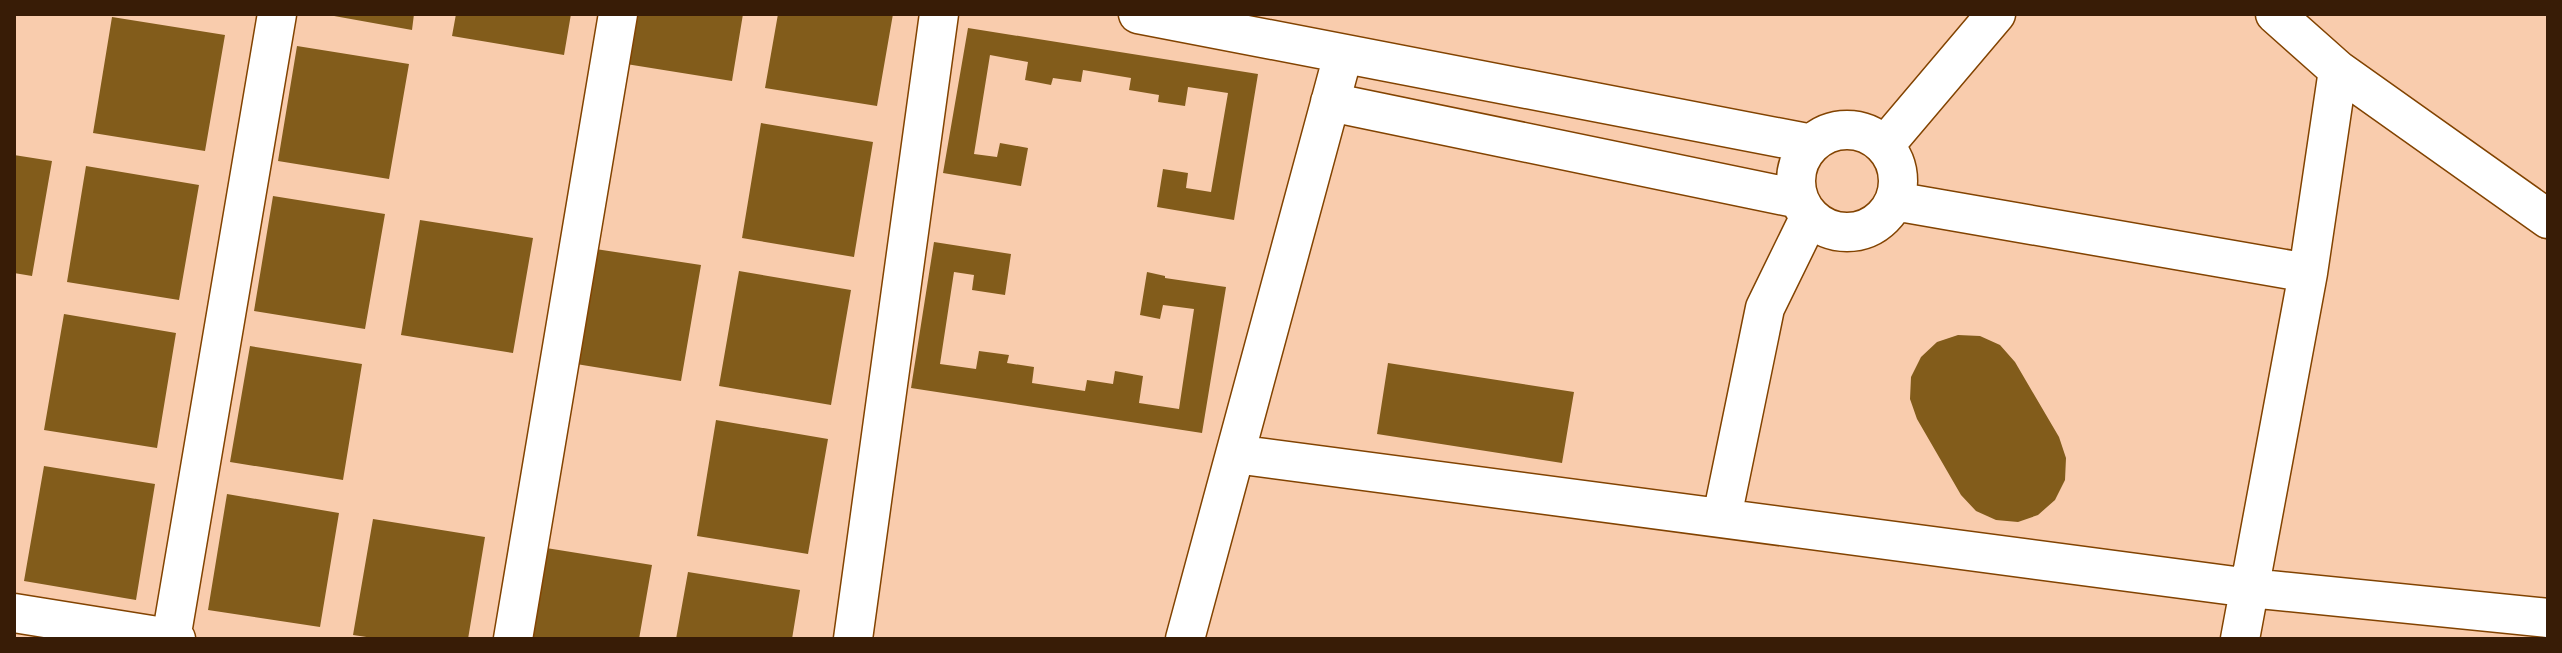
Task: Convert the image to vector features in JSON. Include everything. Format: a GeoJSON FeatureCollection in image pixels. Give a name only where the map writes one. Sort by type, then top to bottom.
{"type":"FeatureCollection","features":[{"type":"Feature","properties":{"kind":"street"},"geometry":{"type":"LineString","coordinates":[[14,613],[173,639],[277,14]]}},
{"type":"Feature","properties":{"kind":"street"},"geometry":{"type":"LineString","coordinates":[[513,639],[618,14]]}},
{"type":"Feature","properties":{"kind":"street"},"geometry":{"type":"LineString","coordinates":[[853,639],[939,14]]}},
{"type":"Feature","properties":{"kind":"street"},"geometry":{"type":"LineString","coordinates":[[1138,14],[1812,144]]}},
{"type":"Feature","properties":{"kind":"street"},"geometry":{"type":"LineString","coordinates":[[1885,145],[1996,14]]}},
{"type":"Feature","properties":{"kind":"street"},"geometry":{"type":"LineString","coordinates":[[2275,14],[2338,70],[2548,219]]}},
{"type":"Feature","properties":{"kind":"street"},"geometry":{"type":"LineString","coordinates":[[1185,639],[1343,55]]}},
{"type":"Feature","properties":{"kind":"street"},"geometry":{"type":"LineString","coordinates":[[2240,639],[2308,273],[2338,70]]}},
{"type":"Feature","properties":{"kind":"street"},"geometry":{"type":"LineString","coordinates":[[1330,102],[1804,208],[1827,228],[1846,232],[1866,229],[1883,217],[1894,201],[1899,181],[1896,162],[1885,145],[1868,134],[1849,129],[1829,133],[1812,144],[1800,160],[1796,179],[1804,208],[1765,308],[1722,517]]}},
{"type":"Feature","properties":{"kind":"street"},"geometry":{"type":"LineString","coordinates":[[1894,201],[2308,273]]}},
{"type":"Feature","properties":{"kind":"street"},"geometry":{"type":"LineString","coordinates":[[1235,454],[2250,588],[2548,618]]}},
{"type":"Feature","properties":{"kind":"building"},"geometry":{"type":"Polygon","coordinates":[[[323,14],[414,14],[412,30],[323,14]]]}},
{"type":"Feature","properties":{"kind":"building"},"geometry":{"type":"Polygon","coordinates":[[[456,14],[571,14],[564,55],[452,36],[456,14]]]}},
{"type":"Feature","properties":{"kind":"building"},"geometry":{"type":"Polygon","coordinates":[[[628,14],[743,14],[732,81],[620,63],[628,14]]]}},
{"type":"Feature","properties":{"kind":"building"},"geometry":{"type":"Polygon","coordinates":[[[778,14],[893,14],[877,106],[765,88],[778,14]]]}},
{"type":"Feature","properties":{"kind":"building"},"geometry":{"type":"Polygon","coordinates":[[[112,17],[225,35],[205,151],[93,133],[112,17]]]}},
{"type":"Feature","properties":{"kind":"building"},"geometry":{"type":"Polygon","coordinates":[[[968,28],[1258,74],[1234,220],[1157,207],[1163,169],[1188,173],[1186,188],[1211,192],[1228,93],[1188,87],[1185,106],[1158,102],[1159,95],[1129,90],[1131,78],[1083,70],[1081,82],[1053,78],[1051,85],[1025,80],[1028,62],[990,55],[974,154],[997,157],[1000,143],[1028,148],[1021,186],[943,173],[968,28]]]}},
{"type":"Feature","properties":{"kind":"building"},"geometry":{"type":"Polygon","coordinates":[[[297,46],[409,64],[389,179],[278,161],[297,46]]]}},
{"type":"Feature","properties":{"kind":"building"},"geometry":{"type":"Polygon","coordinates":[[[761,123],[873,142],[854,257],[742,238],[761,123]]]}},
{"type":"Feature","properties":{"kind":"building"},"geometry":{"type":"Polygon","coordinates":[[[14,155],[52,161],[32,276],[14,273],[14,155]]]}},
{"type":"Feature","properties":{"kind":"building"},"geometry":{"type":"Polygon","coordinates":[[[86,166],[199,185],[179,300],[67,282],[86,166]]]}},
{"type":"Feature","properties":{"kind":"building"},"geometry":{"type":"Polygon","coordinates":[[[273,196],[385,214],[365,329],[254,311],[273,196]]]}},
{"type":"Feature","properties":{"kind":"building"},"geometry":{"type":"Polygon","coordinates":[[[420,220],[533,238],[513,353],[401,335],[420,220]]]}},
{"type":"Feature","properties":{"kind":"building"},"geometry":{"type":"Polygon","coordinates":[[[934,242],[1011,254],[1005,295],[972,290],[974,275],[954,272],[940,364],[976,369],[979,351],[1009,355],[1007,363],[1034,367],[1032,383],[1085,391],[1087,380],[1113,384],[1115,371],[1143,376],[1139,403],[1179,409],[1194,309],[1163,305],[1160,319],[1140,315],[1147,272],[1165,278],[1226,287],[1202,433],[911,388],[934,242]]]}},
{"type":"Feature","properties":{"kind":"building"},"geometry":{"type":"Polygon","coordinates":[[[589,248],[701,265],[681,381],[570,363],[589,248]]]}},
{"type":"Feature","properties":{"kind":"building"},"geometry":{"type":"Polygon","coordinates":[[[739,271],[851,290],[831,405],[719,386],[739,271]]]}},
{"type":"Feature","properties":{"kind":"building"},"geometry":{"type":"Polygon","coordinates":[[[64,314],[176,333],[157,448],[44,430],[64,314]]]}},
{"type":"Feature","properties":{"kind":"building"},"geometry":{"type":"Polygon","coordinates":[[[1958,335],[1980,336],[2000,345],[2015,362],[2059,437],[2066,458],[2065,480],[2055,500],[2038,515],[2018,522],[1996,520],[1976,511],[1961,495],[1917,419],[1910,399],[1911,377],[1921,357],[1937,342],[1958,335]]]}},
{"type":"Feature","properties":{"kind":"building"},"geometry":{"type":"Polygon","coordinates":[[[250,346],[362,364],[343,480],[230,462],[250,346]]]}},
{"type":"Feature","properties":{"kind":"building"},"geometry":{"type":"Polygon","coordinates":[[[1388,363],[1574,392],[1562,463],[1377,434],[1388,363]]]}},
{"type":"Feature","properties":{"kind":"building"},"geometry":{"type":"Polygon","coordinates":[[[716,420],[828,439],[808,554],[697,536],[716,420]]]}},
{"type":"Feature","properties":{"kind":"building"},"geometry":{"type":"Polygon","coordinates":[[[44,466],[155,484],[136,600],[24,581],[44,466]]]}},
{"type":"Feature","properties":{"kind":"building"},"geometry":{"type":"Polygon","coordinates":[[[227,494],[339,513],[320,627],[208,610],[227,494]]]}},
{"type":"Feature","properties":{"kind":"building"},"geometry":{"type":"Polygon","coordinates":[[[373,519],[485,537],[468,639],[380,639],[353,635],[373,519]]]}},
{"type":"Feature","properties":{"kind":"building"},"geometry":{"type":"Polygon","coordinates":[[[540,547],[652,565],[639,639],[525,639],[540,547]]]}},
{"type":"Feature","properties":{"kind":"building"},"geometry":{"type":"Polygon","coordinates":[[[688,572],[800,590],[792,639],[676,639],[688,572]]]}}]}
